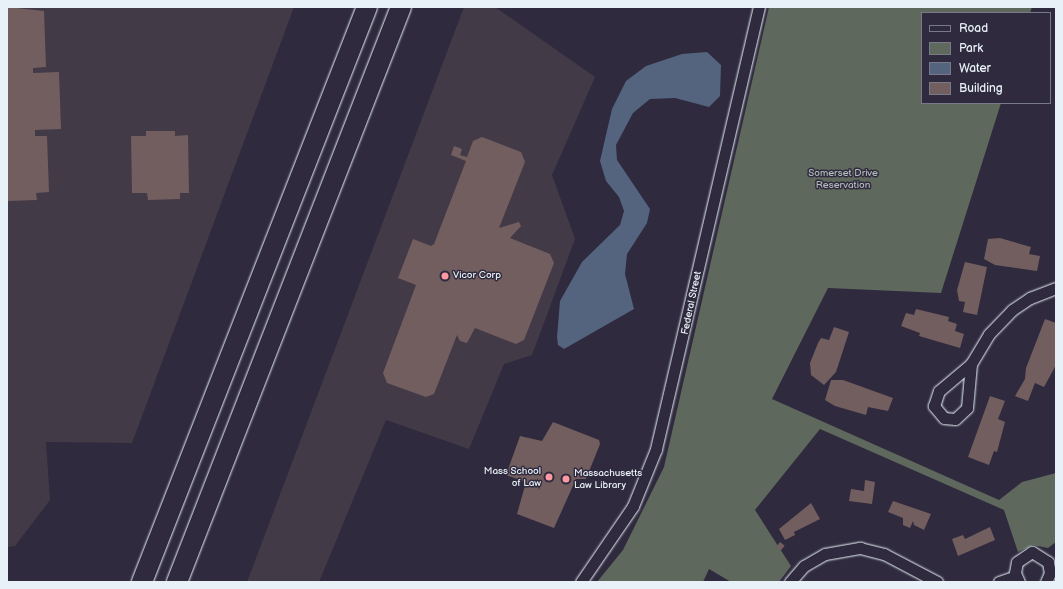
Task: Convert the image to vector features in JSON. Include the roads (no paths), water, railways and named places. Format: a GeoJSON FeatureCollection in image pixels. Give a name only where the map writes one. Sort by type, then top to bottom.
{"type":"FeatureCollection","features":[{"type":"Feature","properties":{"kind":"highway"},"geometry":{"type":"LineString","coordinates":[[142,582],[367,7]]}},
{"type":"Feature","properties":{"kind":"highway"},"geometry":{"type":"LineString","coordinates":[[177,582],[401,7]]}},
{"type":"Feature","properties":{"kind":"street","name":"Federal Street"},"geometry":{"type":"LineString","coordinates":[[581,582],[633,506],[656,450],[759,7]]}},
{"type":"Feature","properties":{"kind":"street"},"geometry":{"type":"LineString","coordinates":[[971,364],[967,408],[955,419],[944,418],[936,411],[936,395],[971,364],[989,334],[1012,310],[1030,298],[1056,288]]}},
{"type":"Feature","properties":{"kind":"street"},"geometry":{"type":"LineString","coordinates":[[790,582],[814,559],[836,550],[854,548],[884,554],[937,582]]}},
{"type":"Feature","properties":{"kind":"street"},"geometry":{"type":"LineString","coordinates":[[999,582],[1017,579],[1019,559],[1036,553],[1050,565],[1046,582]]}},
{"type":"Feature","properties":{"kind":"water"},"geometry":{"type":"Polygon","coordinates":[[[707,52],[721,65],[720,96],[709,107],[675,98],[650,99],[633,113],[616,145],[617,160],[650,209],[647,223],[627,254],[625,274],[634,309],[564,349],[558,345],[557,337],[560,301],[582,262],[620,225],[624,211],[619,197],[606,181],[600,161],[612,109],[626,81],[646,66],[682,54],[707,52]]]}},
{"type":"Feature","properties":{"kind":"place","name":"Vicor Corp"},"geometry":{"type":"Point","coordinates":[445,276]}},
{"type":"Feature","properties":{"kind":"place","name":"Mass School of Law"},"geometry":{"type":"Point","coordinates":[549,477]}},
{"type":"Feature","properties":{"kind":"place","name":"Massachusetts Law Library"},"geometry":{"type":"Point","coordinates":[566,479]}},
{"type":"Feature","properties":{"kind":"park label","name":"Somerset Drive Reservation"},"geometry":{"type":"Point","coordinates":[843,178]}}]}
